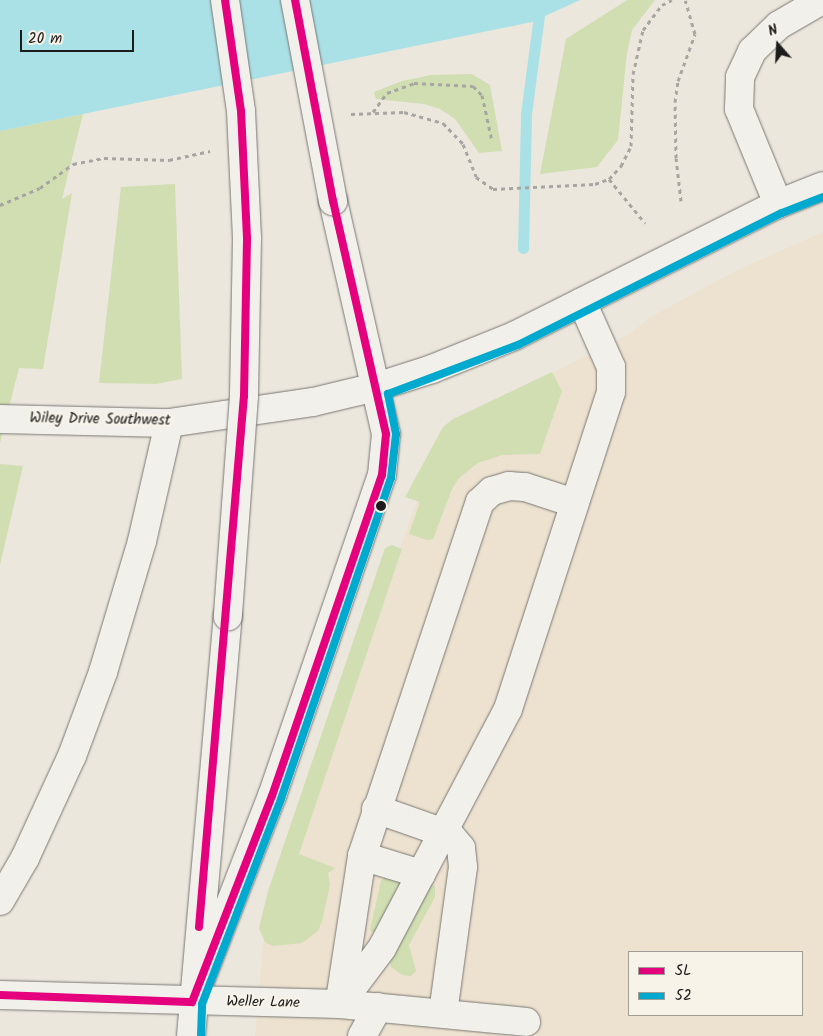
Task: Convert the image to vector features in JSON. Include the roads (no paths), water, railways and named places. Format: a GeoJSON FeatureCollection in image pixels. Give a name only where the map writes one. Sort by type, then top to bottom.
{"type":"FeatureCollection","features":[{"type":"Feature","properties":{"kind":"street"},"geometry":{"type":"LineString","coordinates":[[190,1036],[228,616],[244,396],[247,238],[241,111],[225,0]]}},
{"type":"Feature","properties":{"kind":"street"},"geometry":{"type":"LineString","coordinates":[[192,1002],[272,796],[382,474],[386,434],[333,201],[295,0]]}},
{"type":"Feature","properties":{"kind":"street"},"geometry":{"type":"LineString","coordinates":[[778,204],[739,109],[740,77],[752,51],[779,25],[822,0]]}},
{"type":"Feature","properties":{"kind":"street","name":"Wiley Drive Southwest"},"geometry":{"type":"LineString","coordinates":[[0,419],[168,423],[313,402],[376,387],[432,369],[514,336],[778,204],[823,186]]}},
{"type":"Feature","properties":{"kind":"street"},"geometry":{"type":"LineString","coordinates":[[340,1004],[382,948],[508,709],[612,380],[611,367],[582,302]]}},
{"type":"Feature","properties":{"kind":"street"},"geometry":{"type":"LineString","coordinates":[[0,901],[26,858],[72,756],[104,672],[142,542],[168,423]]}},
{"type":"Feature","properties":{"kind":"street"},"geometry":{"type":"LineString","coordinates":[[340,1004],[362,856],[376,809],[480,502],[492,491],[509,486],[525,487],[574,503]]}},
{"type":"Feature","properties":{"kind":"street"},"geometry":{"type":"LineString","coordinates":[[376,809],[443,832],[456,841],[464,868],[443,1012]]}},
{"type":"Feature","properties":{"kind":"street"},"geometry":{"type":"LineString","coordinates":[[362,856],[421,874]]}},
{"type":"Feature","properties":{"kind":"street","name":"Weller Lane"},"geometry":{"type":"LineString","coordinates":[[0,995],[192,1002],[340,1004],[443,1012],[526,1022]]}},
{"type":"Feature","properties":{"kind":"street"},"geometry":{"type":"LineString","coordinates":[[362,1036],[378,1007]]}},
{"type":"Feature","properties":{"kind":"water"},"geometry":{"type":"Polygon","coordinates":[[[0,0],[580,0],[532,22],[0,131],[0,0]]]}},
{"type":"Feature","properties":{"kind":"waterway"},"geometry":{"type":"LineString","coordinates":[[523,248],[526,114],[541,0]]}}]}
